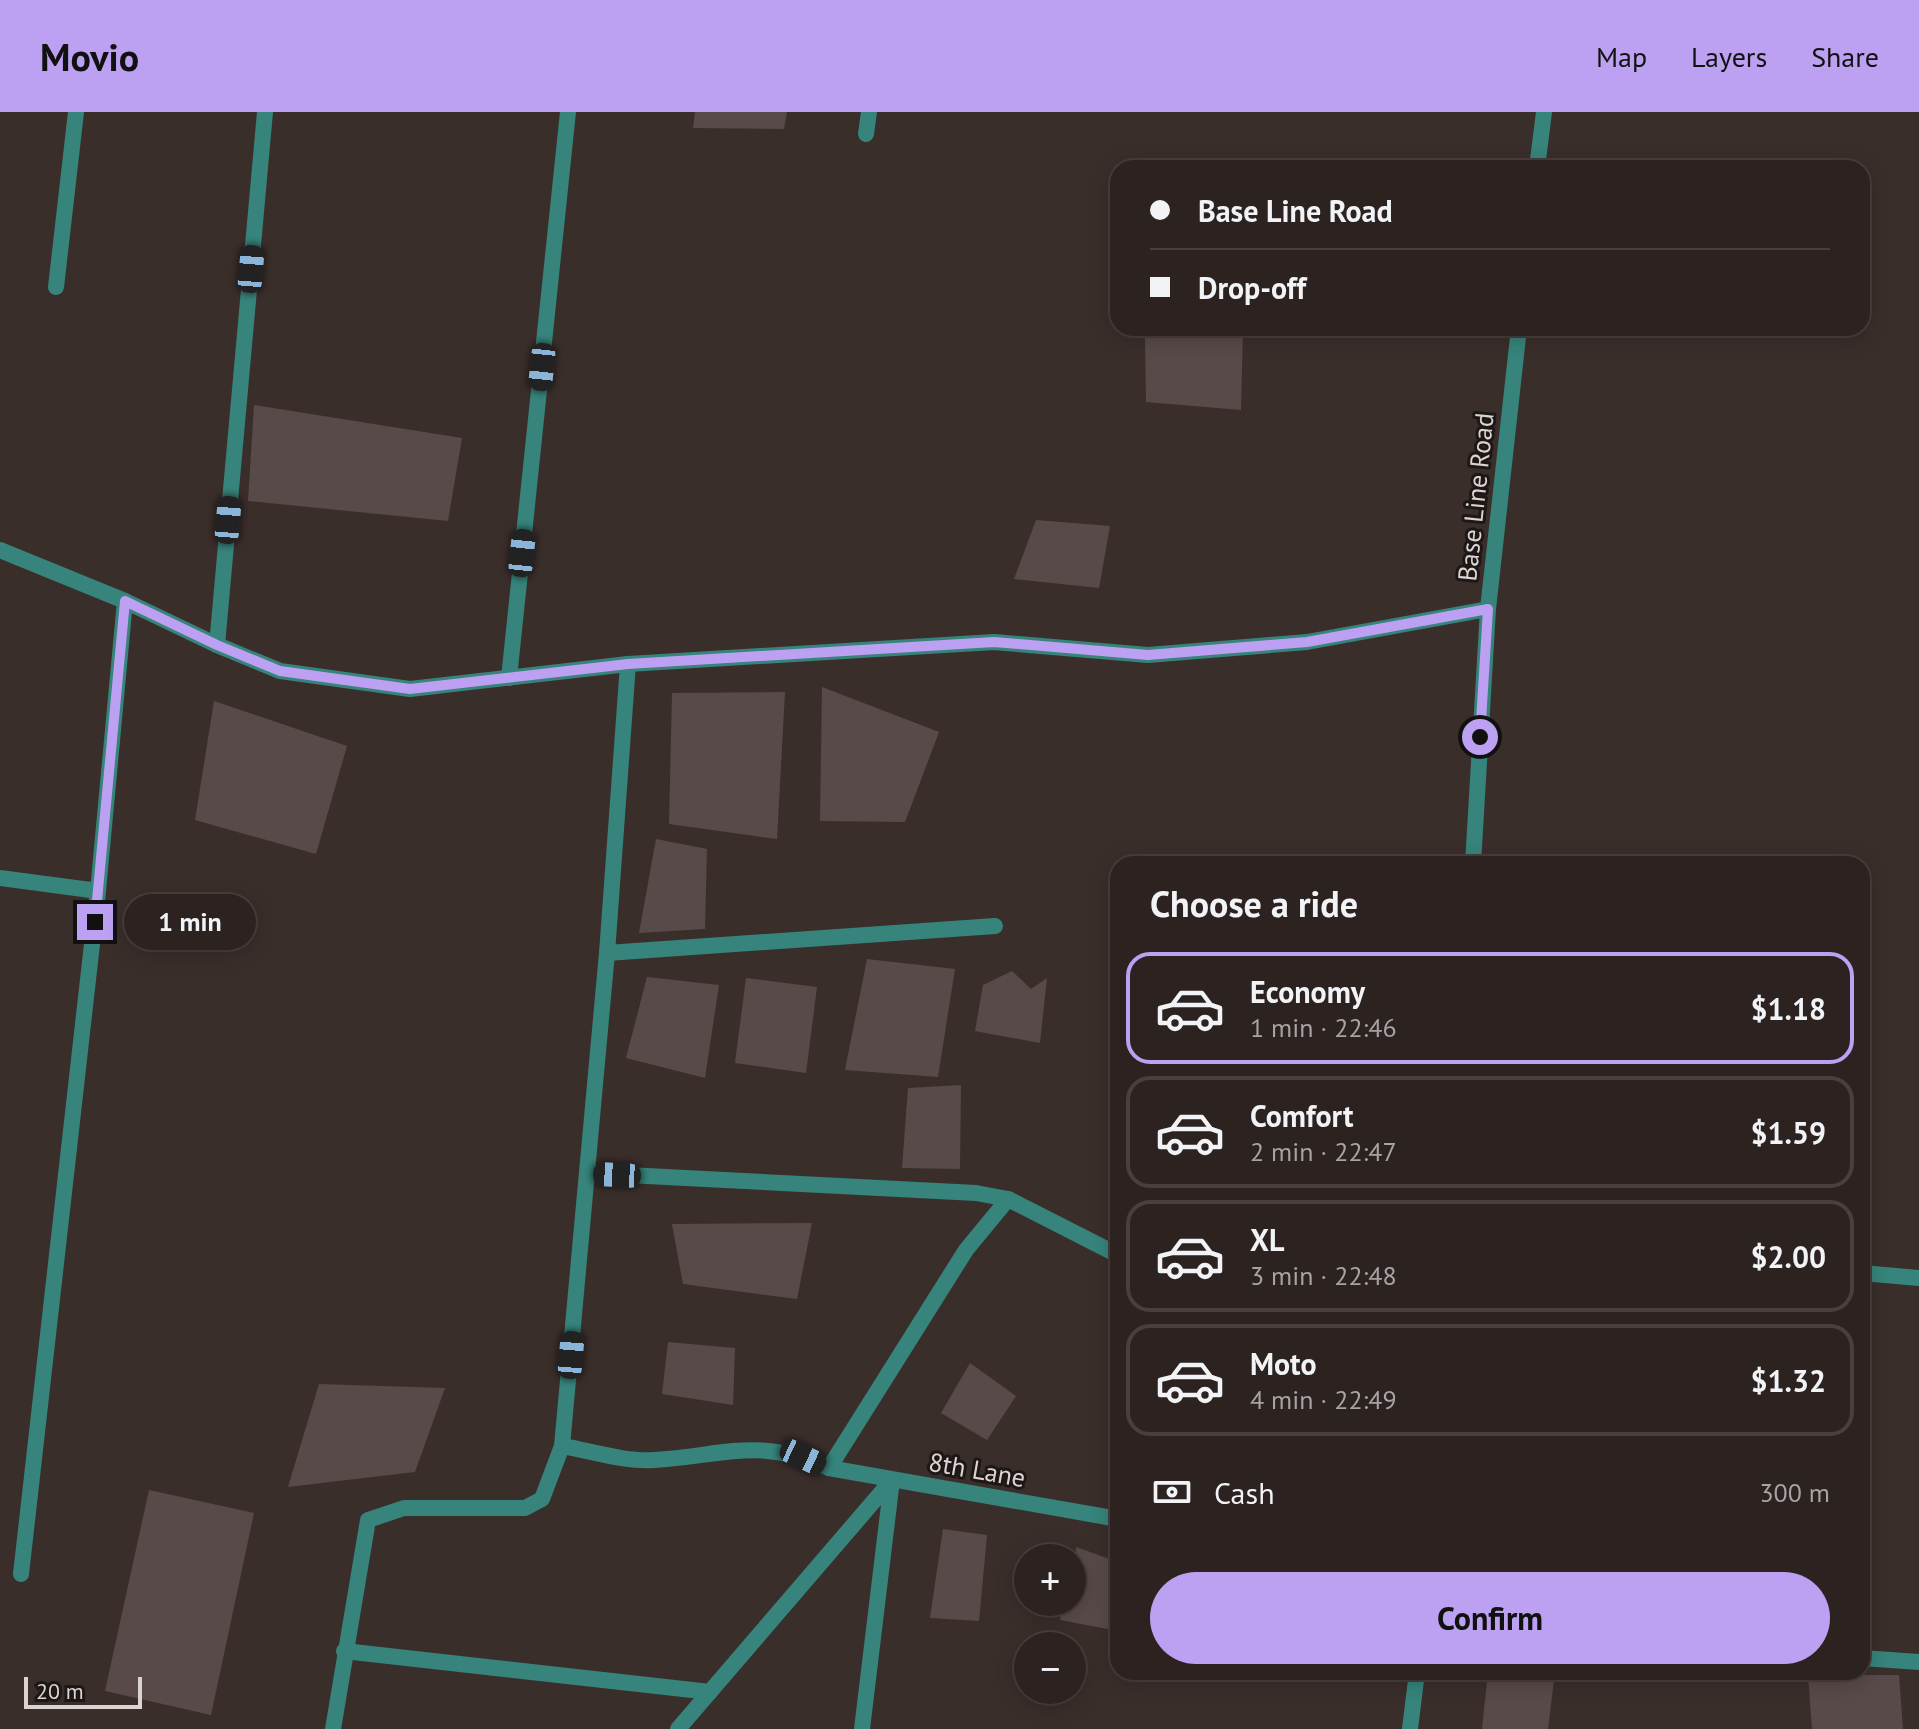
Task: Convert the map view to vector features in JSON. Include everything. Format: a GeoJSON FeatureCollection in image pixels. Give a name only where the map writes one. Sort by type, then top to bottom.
{"type":"FeatureCollection","features":[{"type":"Feature","properties":{"kind":"street"},"geometry":{"type":"LineString","coordinates":[[56,287],[76,112]]}},
{"type":"Feature","properties":{"kind":"street"},"geometry":{"type":"LineString","coordinates":[[217,645],[265,112]]}},
{"type":"Feature","properties":{"kind":"street"},"geometry":{"type":"LineString","coordinates":[[509,678],[568,112]]}},
{"type":"Feature","properties":{"kind":"street"},"geometry":{"type":"LineString","coordinates":[[866,134],[869,112]]}},
{"type":"Feature","properties":{"kind":"street"},"geometry":{"type":"LineString","coordinates":[[1538,160],[1544,112]]}},
{"type":"Feature","properties":{"kind":"street","name":"Base Line Road"},"geometry":{"type":"LineString","coordinates":[[1473,856],[1488,609],[1518,336]]}},
{"type":"Feature","properties":{"kind":"street"},"geometry":{"type":"LineString","coordinates":[[0,550],[125,601],[280,671],[410,689],[628,664],[994,642],[1148,655],[1307,642],[1488,609]]}},
{"type":"Feature","properties":{"kind":"street"},"geometry":{"type":"LineString","coordinates":[[21,1574],[98,891],[125,601]]}},
{"type":"Feature","properties":{"kind":"street"},"geometry":{"type":"LineString","coordinates":[[333,1729],[368,1520],[404,1508],[525,1508],[542,1499],[562,1446],[607,953],[628,664]]}},
{"type":"Feature","properties":{"kind":"street"},"geometry":{"type":"LineString","coordinates":[[0,878],[98,891]]}},
{"type":"Feature","properties":{"kind":"street"},"geometry":{"type":"LineString","coordinates":[[607,953],[995,926]]}},
{"type":"Feature","properties":{"kind":"street"},"geometry":{"type":"LineString","coordinates":[[588,1173],[976,1193],[1008,1199],[1110,1251]]}},
{"type":"Feature","properties":{"kind":"street"},"geometry":{"type":"LineString","coordinates":[[829,1468],[966,1250],[1008,1199]]}},
{"type":"Feature","properties":{"kind":"street"},"geometry":{"type":"LineString","coordinates":[[1870,1274],[1919,1278]]}},
{"type":"Feature","properties":{"kind":"street","name":"8th Lane"},"geometry":{"type":"LineString","coordinates":[[562,1446],[650,1461],[752,1448],[803,1457],[829,1468],[1110,1518]]}},
{"type":"Feature","properties":{"kind":"street"},"geometry":{"type":"LineString","coordinates":[[678,1729],[892,1480]]}},
{"type":"Feature","properties":{"kind":"street"},"geometry":{"type":"LineString","coordinates":[[866,1728],[892,1480]]}},
{"type":"Feature","properties":{"kind":"street"},"geometry":{"type":"LineString","coordinates":[[344,1651],[710,1692]]}},
{"type":"Feature","properties":{"kind":"street"},"geometry":{"type":"LineString","coordinates":[[1870,1659],[1919,1662]]}},
{"type":"Feature","properties":{"kind":"street"},"geometry":{"type":"LineString","coordinates":[[1410,1729],[1416,1680]]}},
{"type":"Feature","properties":{"kind":"building"},"geometry":{"type":"Polygon","coordinates":[[[695,112],[787,112],[784,129],[693,128],[695,112]]]}},
{"type":"Feature","properties":{"kind":"building"},"geometry":{"type":"Polygon","coordinates":[[[1243,336],[1241,410],[1146,402],[1145,337],[1243,336]]]}},
{"type":"Feature","properties":{"kind":"building"},"geometry":{"type":"Polygon","coordinates":[[[254,405],[462,438],[448,521],[248,501],[254,405]]]}},
{"type":"Feature","properties":{"kind":"building"},"geometry":{"type":"Polygon","coordinates":[[[1036,520],[1110,526],[1099,588],[1014,579],[1036,520]]]}},
{"type":"Feature","properties":{"kind":"building"},"geometry":{"type":"Polygon","coordinates":[[[822,687],[939,732],[905,822],[820,821],[822,687]]]}},
{"type":"Feature","properties":{"kind":"building"},"geometry":{"type":"Polygon","coordinates":[[[785,692],[777,839],[669,824],[672,693],[785,692]]]}},
{"type":"Feature","properties":{"kind":"building"},"geometry":{"type":"Polygon","coordinates":[[[214,701],[347,746],[316,854],[195,820],[214,701]]]}},
{"type":"Feature","properties":{"kind":"building"},"geometry":{"type":"Polygon","coordinates":[[[656,839],[707,849],[705,929],[639,933],[656,839]]]}},
{"type":"Feature","properties":{"kind":"building"},"geometry":{"type":"Polygon","coordinates":[[[867,959],[955,969],[938,1077],[845,1070],[867,959]]]}},
{"type":"Feature","properties":{"kind":"building"},"geometry":{"type":"Polygon","coordinates":[[[1012,971],[1031,989],[1047,978],[1040,1043],[975,1031],[983,985],[1012,971]]]}},
{"type":"Feature","properties":{"kind":"building"},"geometry":{"type":"Polygon","coordinates":[[[647,977],[719,985],[705,1078],[626,1058],[647,977]]]}},
{"type":"Feature","properties":{"kind":"building"},"geometry":{"type":"Polygon","coordinates":[[[746,978],[817,987],[806,1073],[735,1063],[746,978]]]}},
{"type":"Feature","properties":{"kind":"building"},"geometry":{"type":"Polygon","coordinates":[[[961,1085],[960,1169],[902,1168],[908,1088],[961,1085]]]}},
{"type":"Feature","properties":{"kind":"building"},"geometry":{"type":"Polygon","coordinates":[[[812,1223],[797,1299],[683,1284],[672,1224],[812,1223]]]}},
{"type":"Feature","properties":{"kind":"building"},"geometry":{"type":"Polygon","coordinates":[[[668,1342],[735,1348],[733,1405],[662,1394],[668,1342]]]}},
{"type":"Feature","properties":{"kind":"building"},"geometry":{"type":"Polygon","coordinates":[[[970,1363],[1016,1396],[987,1440],[941,1413],[970,1363]]]}},
{"type":"Feature","properties":{"kind":"building"},"geometry":{"type":"Polygon","coordinates":[[[319,1384],[445,1388],[415,1472],[288,1487],[319,1384]]]}},
{"type":"Feature","properties":{"kind":"building"},"geometry":{"type":"Polygon","coordinates":[[[149,1490],[254,1513],[211,1715],[105,1691],[149,1490]]]}},
{"type":"Feature","properties":{"kind":"building"},"geometry":{"type":"Polygon","coordinates":[[[943,1529],[987,1535],[979,1621],[930,1618],[943,1529]]]}},
{"type":"Feature","properties":{"kind":"building"},"geometry":{"type":"Polygon","coordinates":[[[1086,1551],[1110,1559],[1110,1629],[1060,1620],[1061,1616],[1086,1616],[1086,1551]]]}},
{"type":"Feature","properties":{"kind":"building"},"geometry":{"type":"Polygon","coordinates":[[[1870,1675],[1899,1675],[1903,1729],[1812,1729],[1808,1680],[1870,1680],[1870,1675]]]}},
{"type":"Feature","properties":{"kind":"building"},"geometry":{"type":"Polygon","coordinates":[[[1487,1680],[1554,1680],[1548,1729],[1482,1729],[1487,1680]]]}},
{"type":"Feature","properties":{"kind":"route"},"geometry":{"type":"LineString","coordinates":[[95,922],[125,601],[280,671],[410,689],[628,664],[994,642],[1148,655],[1307,642],[1488,609],[1480,737]]}}]}
